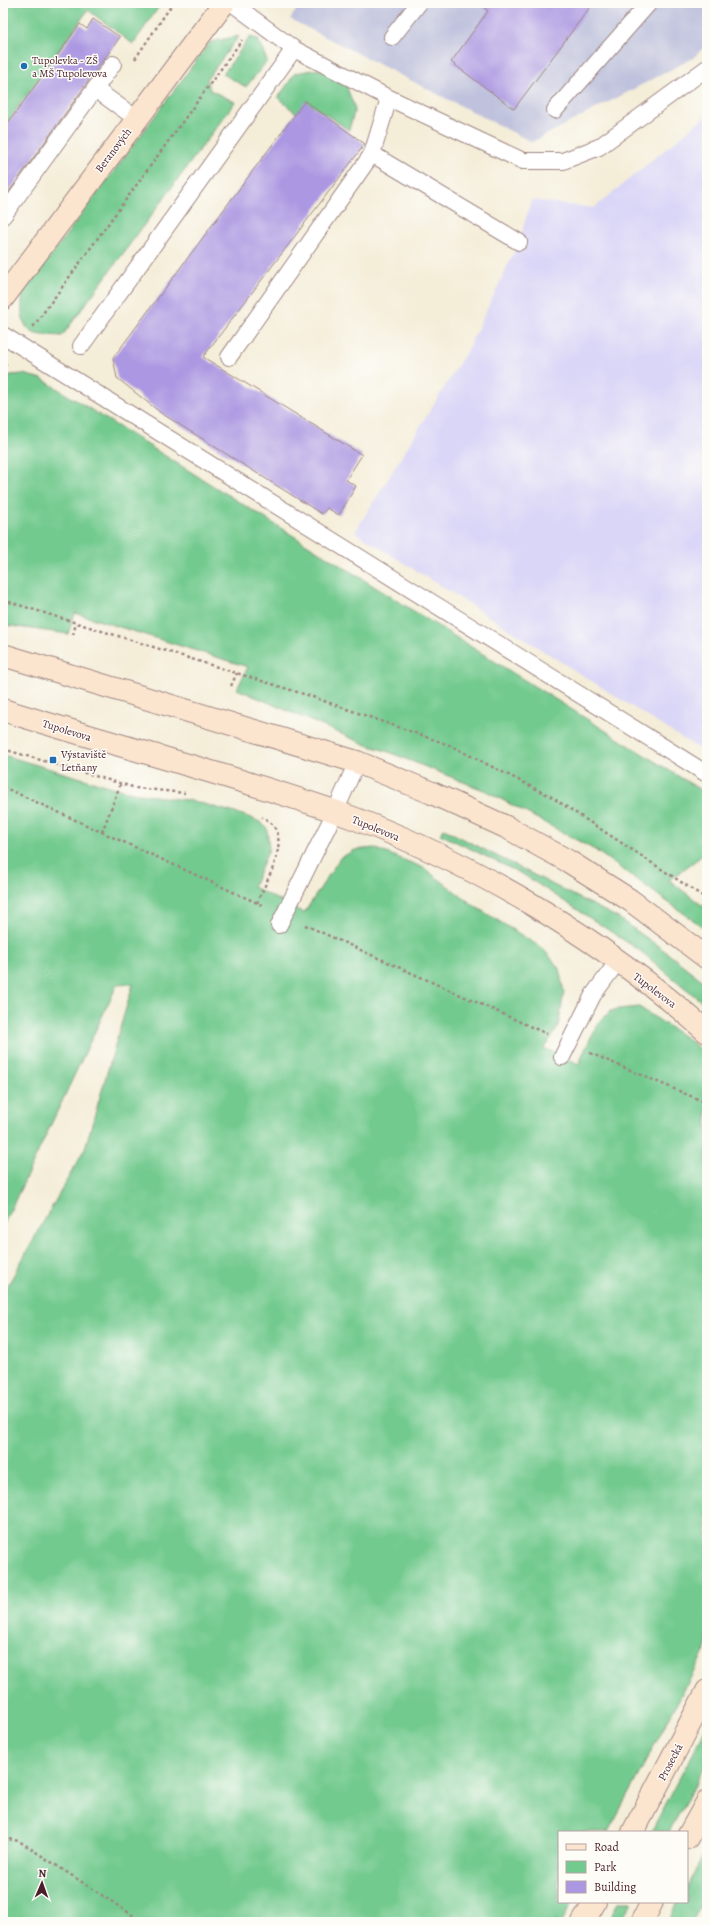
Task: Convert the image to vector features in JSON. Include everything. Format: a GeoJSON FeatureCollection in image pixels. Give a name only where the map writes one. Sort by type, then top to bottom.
{"type":"FeatureCollection","features":[{"type":"Feature","properties":{"kind":"main road","name":"Beranových"},"geometry":{"type":"LineString","coordinates":[[3,298],[224,3]]}},
{"type":"Feature","properties":{"kind":"main road"},"geometry":{"type":"LineString","coordinates":[[3,655],[357,762],[432,793],[486,818],[561,858],[630,900],[707,958]]}},
{"type":"Feature","properties":{"kind":"main road","name":"Tupolevova"},"geometry":{"type":"LineString","coordinates":[[3,710],[335,812],[406,840],[484,878],[535,906],[586,938],[681,1009],[707,1032]]}},
{"type":"Feature","properties":{"kind":"main road","name":"Prosecká"},"geometry":{"type":"LineString","coordinates":[[634,1831],[707,1691]]}},
{"type":"Feature","properties":{"kind":"main road"},"geometry":{"type":"LineString","coordinates":[[688,1836],[707,1802]]}},
{"type":"Feature","properties":{"kind":"main road"},"geometry":{"type":"LineString","coordinates":[[583,1922],[594,1903]]}},
{"type":"Feature","properties":{"kind":"main road"},"geometry":{"type":"LineString","coordinates":[[642,1922],[652,1903]]}},
{"type":"Feature","properties":{"kind":"lane"},"geometry":{"type":"LineString","coordinates":[[232,3],[294,49],[389,98],[523,161],[563,161],[599,147],[707,68]]}},
{"type":"Feature","properties":{"kind":"lane"},"geometry":{"type":"LineString","coordinates":[[392,37],[419,3]]}},
{"type":"Feature","properties":{"kind":"lane"},"geometry":{"type":"LineString","coordinates":[[555,110],[649,3]]}},
{"type":"Feature","properties":{"kind":"lane"},"geometry":{"type":"LineString","coordinates":[[81,346],[294,49]]}},
{"type":"Feature","properties":{"kind":"lane"},"geometry":{"type":"LineString","coordinates":[[3,216],[113,64]]}},
{"type":"Feature","properties":{"kind":"lane"},"geometry":{"type":"LineString","coordinates":[[95,90],[137,119]]}},
{"type":"Feature","properties":{"kind":"lane"},"geometry":{"type":"LineString","coordinates":[[229,357],[372,154],[389,98]]}},
{"type":"Feature","properties":{"kind":"lane"},"geometry":{"type":"LineString","coordinates":[[372,154],[519,242]]}},
{"type":"Feature","properties":{"kind":"lane"},"geometry":{"type":"LineString","coordinates":[[3,335],[707,774]]}},
{"type":"Feature","properties":{"kind":"lane"},"geometry":{"type":"LineString","coordinates":[[279,926],[335,812],[357,762]]}},
{"type":"Feature","properties":{"kind":"lane"},"geometry":{"type":"LineString","coordinates":[[562,1056],[593,995],[618,961]]}},
{"type":"Feature","properties":{"kind":"path"},"geometry":{"type":"LineString","coordinates":[[51,301],[256,20]]}},
{"type":"Feature","properties":{"kind":"path"},"geometry":{"type":"LineString","coordinates":[[3,600],[310,696],[449,746],[550,796],[707,899]]}},
{"type":"Feature","properties":{"kind":"path"},"geometry":{"type":"LineString","coordinates":[[73,635],[76,623]]}},
{"type":"Feature","properties":{"kind":"path"},"geometry":{"type":"LineString","coordinates":[[231,686],[236,673]]}},
{"type":"Feature","properties":{"kind":"path"},"geometry":{"type":"LineString","coordinates":[[3,749],[136,788],[192,794]]}},
{"type":"Feature","properties":{"kind":"path"},"geometry":{"type":"LineString","coordinates":[[102,832],[121,783]]}},
{"type":"Feature","properties":{"kind":"path"},"geometry":{"type":"LineString","coordinates":[[3,787],[268,908]]}},
{"type":"Feature","properties":{"kind":"path"},"geometry":{"type":"LineString","coordinates":[[257,903],[277,856],[279,846],[279,836],[275,828],[268,820],[261,817]]}},
{"type":"Feature","properties":{"kind":"path"},"geometry":{"type":"LineString","coordinates":[[301,923],[553,1037]]}},
{"type":"Feature","properties":{"kind":"path"},"geometry":{"type":"LineString","coordinates":[[585,1050],[707,1103]]}},
{"type":"Feature","properties":{"kind":"path"},"geometry":{"type":"LineString","coordinates":[[3,1838],[19,1841],[143,1922]]}},
{"type":"Feature","properties":{"kind":"shaded area"},"geometry":{"type":"Polygon","coordinates":[[[301,3],[707,3],[707,44],[693,58],[532,142],[290,19],[301,3]]]}},
{"type":"Feature","properties":{"kind":"shaded area"},"geometry":{"type":"Polygon","coordinates":[[[707,115],[707,754],[355,532],[468,349],[519,242],[531,200],[594,208],[707,115]]]}},
{"type":"Feature","properties":{"kind":"green space","name":"Tupolevka - ZŠ a MŠ Tupolevova"},"geometry":{"type":"Polygon","coordinates":[[[3,3],[161,4],[133,44],[88,10],[3,128],[3,3]]]}},
{"type":"Feature","properties":{"kind":"green space"},"geometry":{"type":"Polygon","coordinates":[[[239,36],[207,79],[210,90],[235,102],[62,336],[39,335],[30,331],[22,316],[23,293],[210,42],[239,36]]]}},
{"type":"Feature","properties":{"kind":"green space"},"geometry":{"type":"Polygon","coordinates":[[[250,37],[258,39],[267,61],[246,87],[223,74],[250,37]]]}},
{"type":"Feature","properties":{"kind":"green space"},"geometry":{"type":"Polygon","coordinates":[[[319,69],[346,85],[355,109],[349,130],[306,101],[296,113],[278,98],[295,73],[319,69]]]}},
{"type":"Feature","properties":{"kind":"green space"},"geometry":{"type":"Polygon","coordinates":[[[23,374],[42,379],[707,794],[707,852],[669,880],[707,909],[707,930],[595,850],[486,791],[386,751],[367,745],[237,689],[248,667],[75,613],[68,634],[3,625],[3,384],[10,375],[23,374]]]}},
{"type":"Feature","properties":{"kind":"green space"},"geometry":{"type":"Polygon","coordinates":[[[3,755],[132,793],[193,801],[246,816],[260,822],[267,828],[269,849],[253,887],[304,913],[340,858],[355,850],[374,848],[424,868],[473,905],[542,948],[559,969],[564,992],[558,1027],[544,1048],[579,1064],[588,1042],[597,1026],[608,1013],[617,1009],[639,1007],[691,1041],[707,1056],[707,1647],[609,1831],[558,1831],[558,1903],[572,1903],[562,1922],[3,1922],[3,1294],[85,1148],[133,984],[117,985],[3,1226],[3,755]]]}},
{"type":"Feature","properties":{"kind":"green space"},"geometry":{"type":"Polygon","coordinates":[[[444,829],[618,918],[661,948],[707,984],[707,1006],[639,950],[524,875],[440,834],[444,829]]]}},
{"type":"Feature","properties":{"kind":"green space"},"geometry":{"type":"Polygon","coordinates":[[[707,1726],[707,1762],[670,1831],[652,1831],[707,1726]]]}},
{"type":"Feature","properties":{"kind":"green space"},"geometry":{"type":"Polygon","coordinates":[[[707,1848],[707,1893],[692,1922],[668,1922],[678,1903],[688,1903],[688,1884],[707,1848]]]}},
{"type":"Feature","properties":{"kind":"green space"},"geometry":{"type":"Polygon","coordinates":[[[618,1903],[631,1903],[621,1922],[608,1922],[618,1903]]]}},
{"type":"Feature","properties":{"kind":"building"},"geometry":{"type":"Polygon","coordinates":[[[478,3],[593,3],[514,109],[451,62],[488,11],[478,3]]]}},
{"type":"Feature","properties":{"kind":"building"},"geometry":{"type":"Polygon","coordinates":[[[93,19],[120,37],[3,200],[3,130],[80,24],[87,29],[93,19]]]}},
{"type":"Feature","properties":{"kind":"building"},"geometry":{"type":"Polygon","coordinates":[[[305,101],[365,144],[203,357],[362,455],[346,480],[356,486],[339,515],[327,508],[322,514],[161,413],[117,378],[113,358],[305,101]]]}},
{"type":"Feature","properties":{"kind":"place","name":"Tupolevka - ZŠ a MŠ Tupolevova"},"geometry":{"type":"Point","coordinates":[24,66]}},
{"type":"Feature","properties":{"kind":"place","name":"Výstaviště Letňany"},"geometry":{"type":"Point","coordinates":[53,760]}}]}
